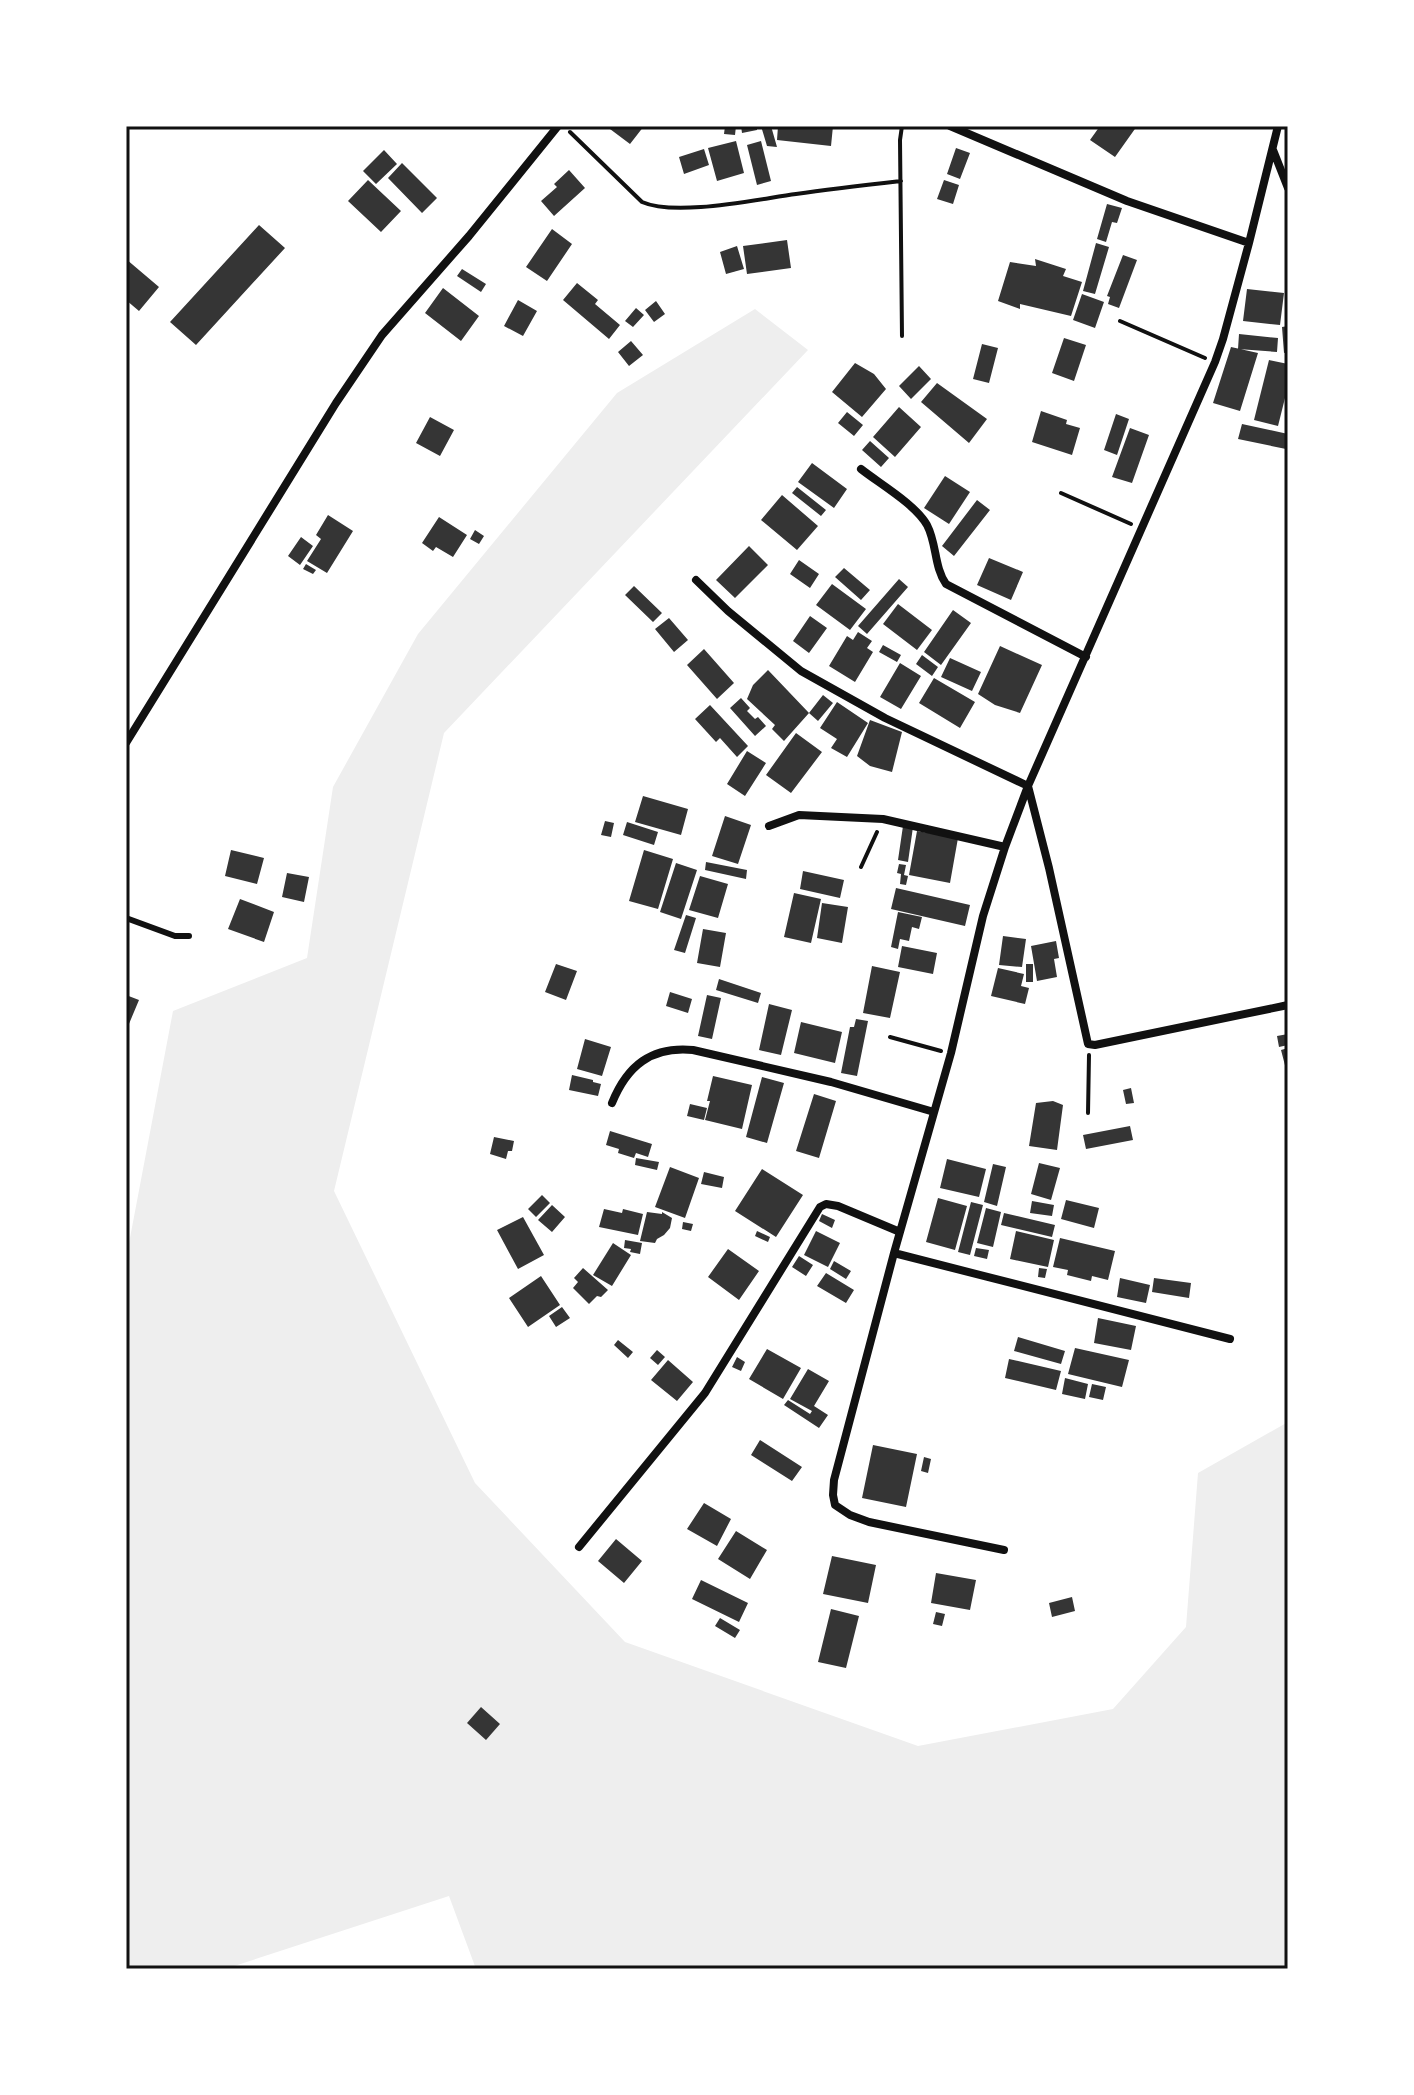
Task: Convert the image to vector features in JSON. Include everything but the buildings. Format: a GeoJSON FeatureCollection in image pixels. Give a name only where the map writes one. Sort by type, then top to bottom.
{"type":"FeatureCollection","features":[{"type":"Feature","properties":{"kind":"street"},"geometry":{"type":"LineString","coordinates":[[126,743],[336,403],[382,335],[561,126]]}},
{"type":"Feature","properties":{"kind":"street"},"geometry":{"type":"LineString","coordinates":[[950,126],[1127,201],[1249,243]]}},
{"type":"Feature","properties":{"kind":"street"},"geometry":{"type":"LineString","coordinates":[[1004,1550],[869,1522],[850,1515],[835,1505],[834,1480],[951,1053],[983,916],[1005,847],[1028,786],[1215,362],[1278,126]]}},
{"type":"Feature","properties":{"kind":"street"},"geometry":{"type":"LineString","coordinates":[[1273,149],[1288,188]]}},
{"type":"Feature","properties":{"kind":"street"},"geometry":{"type":"LineString","coordinates":[[861,469],[912,508],[926,523],[939,575],[946,584],[1086,657]]}},
{"type":"Feature","properties":{"kind":"street"},"geometry":{"type":"LineString","coordinates":[[696,580],[728,611],[801,671],[885,718],[1028,786]]}},
{"type":"Feature","properties":{"kind":"street"},"geometry":{"type":"LineString","coordinates":[[1028,786],[1049,868],[1086,1043],[1095,1045],[1288,1005]]}},
{"type":"Feature","properties":{"kind":"street"},"geometry":{"type":"LineString","coordinates":[[769,826],[799,815],[883,819],[1005,847]]}},
{"type":"Feature","properties":{"kind":"street"},"geometry":{"type":"LineString","coordinates":[[612,1103],[618,1087],[633,1068],[649,1057],[677,1048],[831,1082],[934,1112]]}},
{"type":"Feature","properties":{"kind":"street"},"geometry":{"type":"LineString","coordinates":[[579,1547],[705,1393],[820,1207],[826,1204],[838,1206],[900,1232]]}},
{"type":"Feature","properties":{"kind":"street"},"geometry":{"type":"LineString","coordinates":[[894,1253],[1230,1339]]}},
{"type":"Feature","properties":{"kind":"lane"},"geometry":{"type":"LineString","coordinates":[[126,918],[175,936],[189,936]]}},
{"type":"Feature","properties":{"kind":"path"},"geometry":{"type":"LineString","coordinates":[[561,126],[648,205],[722,205],[901,181]]}},
{"type":"Feature","properties":{"kind":"path"},"geometry":{"type":"LineString","coordinates":[[902,126],[902,336]]}},
{"type":"Feature","properties":{"kind":"path"},"geometry":{"type":"LineString","coordinates":[[1120,321],[1215,362]]}},
{"type":"Feature","properties":{"kind":"path"},"geometry":{"type":"LineString","coordinates":[[1061,493],[1140,528]]}},
{"type":"Feature","properties":{"kind":"path"},"geometry":{"type":"LineString","coordinates":[[861,867],[883,819]]}},
{"type":"Feature","properties":{"kind":"path"},"geometry":{"type":"LineString","coordinates":[[890,1037],[951,1053]]}},
{"type":"Feature","properties":{"kind":"path"},"geometry":{"type":"LineString","coordinates":[[1088,1113],[1089,1045]]}},
{"type":"Feature","properties":{"kind":"shaded area"},"geometry":{"type":"Polygon","coordinates":[[[755,309],[808,350],[444,733],[334,1191],[475,1483],[625,1642],[918,1746],[1113,1709],[1186,1627],[1198,1473],[1288,1422],[1288,1969],[476,1969],[449,1896],[225,1969],[126,1969],[126,1259],[173,1011],[307,958],[333,787],[418,634],[617,393],[755,309]]]}}]}
